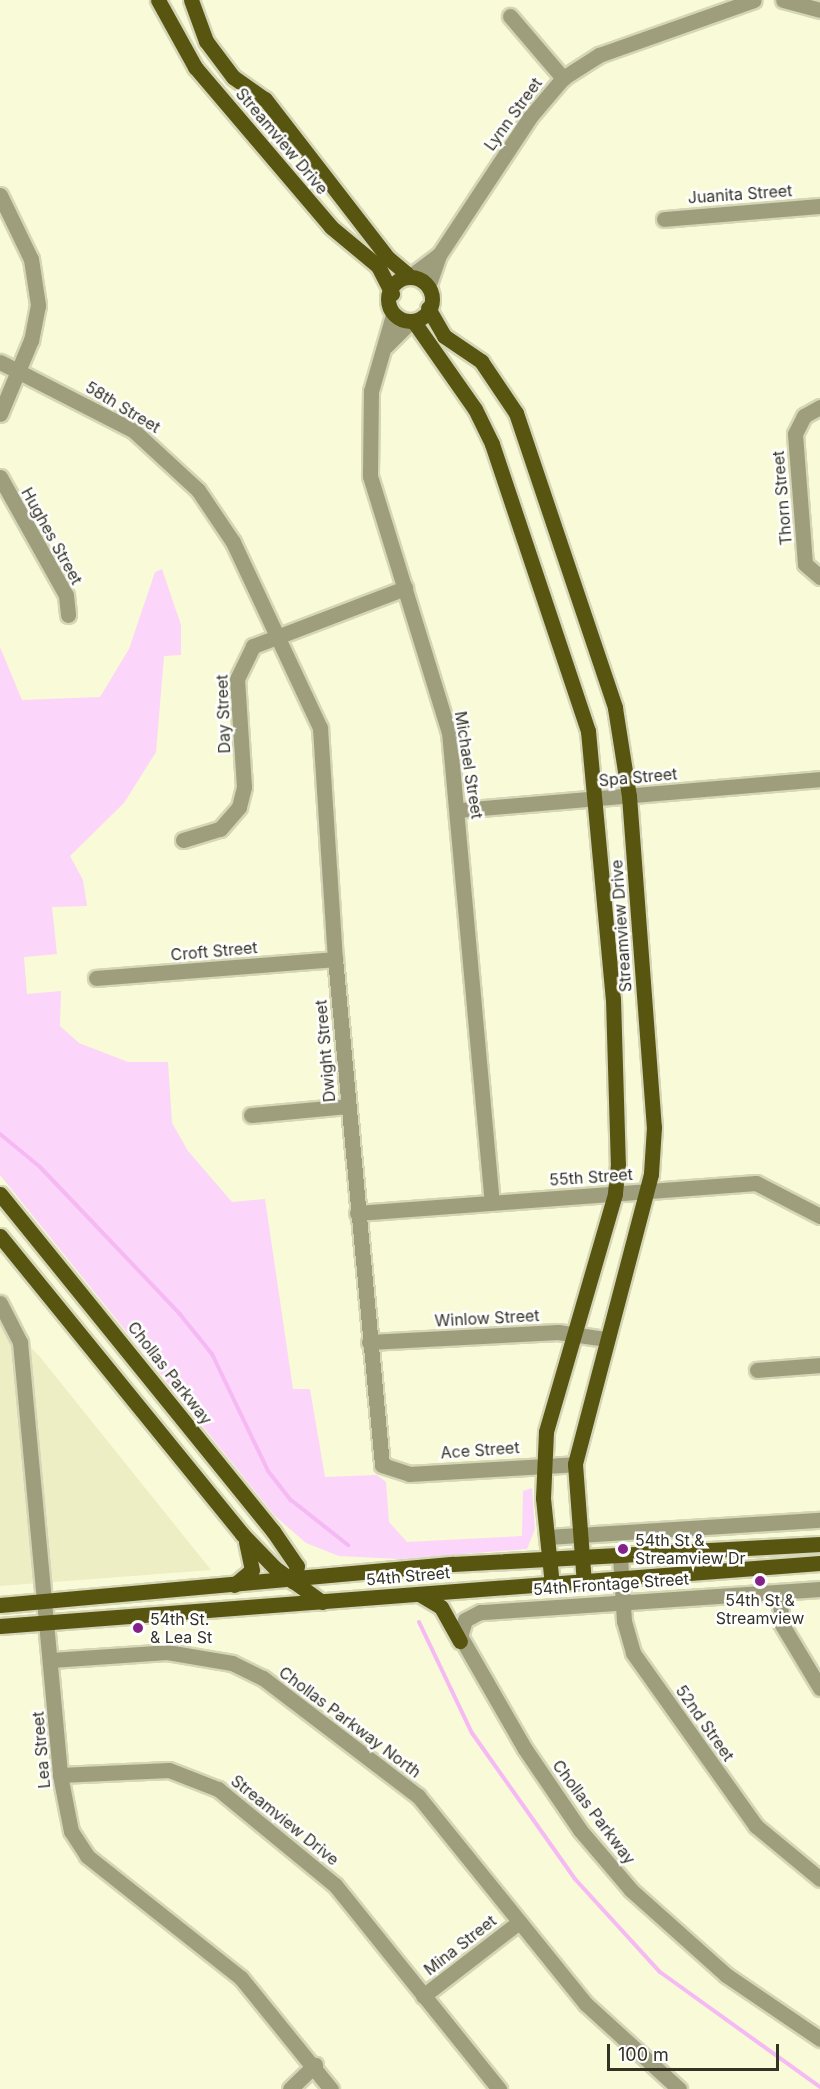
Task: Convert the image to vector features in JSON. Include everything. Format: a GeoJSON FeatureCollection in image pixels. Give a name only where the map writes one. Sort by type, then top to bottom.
{"type":"FeatureCollection","features":[{"type":"Feature","properties":{"kind":"main road","name":"Streamview Drive"},"geometry":{"type":"LineString","coordinates":[[158,0],[195,67],[331,227],[378,266],[392,294]]}},
{"type":"Feature","properties":{"kind":"main road","name":"Streamview Drive"},"geometry":{"type":"LineString","coordinates":[[191,0],[206,41],[233,77],[265,99],[388,258],[410,274]]}},
{"type":"Feature","properties":{"kind":"main road"},"geometry":{"type":"LineString","coordinates":[[410,274],[429,284],[428,308],[412,322],[393,315],[392,294],[396,282],[410,274]]}},
{"type":"Feature","properties":{"kind":"main road","name":"Streamview Drive"},"geometry":{"type":"LineString","coordinates":[[428,308],[444,336],[481,362],[516,413],[615,708],[629,796],[654,1127],[649,1191],[606,1339],[574,1464],[578,1536],[584,1583]]}},
{"type":"Feature","properties":{"kind":"main road","name":"Streamview Drive"},"geometry":{"type":"LineString","coordinates":[[412,322],[475,409],[492,444],[585,715],[620,1117],[615,1194],[550,1412],[543,1463],[552,1585]]}},
{"type":"Feature","properties":{"kind":"main road","name":"Chollas Parkway"},"geometry":{"type":"LineString","coordinates":[[0,1194],[273,1531],[297,1566],[293,1581]]}},
{"type":"Feature","properties":{"kind":"main road"},"geometry":{"type":"LineString","coordinates":[[0,1236],[242,1534],[293,1581],[322,1602]]}},
{"type":"Feature","properties":{"kind":"main road"},"geometry":{"type":"LineString","coordinates":[[232,1587],[252,1570],[242,1534]]}},
{"type":"Feature","properties":{"kind":"main road","name":"54th Street"},"geometry":{"type":"LineString","coordinates":[[0,1605],[550,1560],[820,1544]]}},
{"type":"Feature","properties":{"kind":"main road","name":"54th Street"},"geometry":{"type":"LineString","coordinates":[[0,1626],[584,1583],[820,1563]]}},
{"type":"Feature","properties":{"kind":"main road"},"geometry":{"type":"LineString","coordinates":[[421,1595],[441,1607],[460,1641]]}},
{"type":"Feature","properties":{"kind":"street","name":"Lynn Street"},"geometry":{"type":"LineString","coordinates":[[429,284],[438,255],[530,117],[563,78],[599,55],[754,0]]}},
{"type":"Feature","properties":{"kind":"street"},"geometry":{"type":"LineString","coordinates":[[783,0],[820,10]]}},
{"type":"Feature","properties":{"kind":"street"},"geometry":{"type":"LineString","coordinates":[[510,16],[563,78]]}},
{"type":"Feature","properties":{"kind":"street"},"geometry":{"type":"LineString","coordinates":[[0,195],[31,259],[38,293],[35,329],[0,414]]}},
{"type":"Feature","properties":{"kind":"street","name":"Juanita Street"},"geometry":{"type":"LineString","coordinates":[[664,219],[820,206]]}},
{"type":"Feature","properties":{"kind":"street","name":"Lynn Street"},"geometry":{"type":"LineString","coordinates":[[410,274],[438,255]]}},
{"type":"Feature","properties":{"kind":"street","name":"Michael Street"},"geometry":{"type":"LineString","coordinates":[[393,315],[371,392],[368,458],[449,732],[459,810],[492,1201]]}},
{"type":"Feature","properties":{"kind":"street","name":"Michael Street"},"geometry":{"type":"LineString","coordinates":[[386,346],[412,322]]}},
{"type":"Feature","properties":{"kind":"street","name":"58th Street"},"geometry":{"type":"LineString","coordinates":[[0,362],[134,431],[183,474],[233,542],[276,633]]}},
{"type":"Feature","properties":{"kind":"street","name":"Thorn Street"},"geometry":{"type":"LineString","coordinates":[[818,576],[806,564],[796,446],[804,416],[820,407]]}},
{"type":"Feature","properties":{"kind":"street","name":"Hughes Street"},"geometry":{"type":"LineString","coordinates":[[0,477],[66,595],[68,615]]}},
{"type":"Feature","properties":{"kind":"street","name":"Day Street"},"geometry":{"type":"LineString","coordinates":[[183,840],[220,829],[239,807],[244,787],[240,663],[253,646],[276,633],[405,588]]}},
{"type":"Feature","properties":{"kind":"street","name":"Dwight Street"},"geometry":{"type":"LineString","coordinates":[[276,633],[320,728],[335,959],[377,1452],[389,1471]]}},
{"type":"Feature","properties":{"kind":"street","name":"Spa Street"},"geometry":{"type":"LineString","coordinates":[[459,810],[820,779]]}},
{"type":"Feature","properties":{"kind":"street","name":"Croft Street"},"geometry":{"type":"LineString","coordinates":[[96,978],[335,959]]}},
{"type":"Feature","properties":{"kind":"street"},"geometry":{"type":"LineString","coordinates":[[251,1115],[348,1106]]}},
{"type":"Feature","properties":{"kind":"street","name":"55th Street"},"geometry":{"type":"LineString","coordinates":[[357,1213],[492,1201],[756,1183],[820,1216]]}},
{"type":"Feature","properties":{"kind":"street","name":"Lea Street"},"geometry":{"type":"LineString","coordinates":[[0,1303],[20,1342],[60,1775],[68,1823],[87,1856],[223,1960],[315,2065],[331,2089]]}},
{"type":"Feature","properties":{"kind":"street","name":"Winlow Street"},"geometry":{"type":"LineString","coordinates":[[369,1342],[573,1333],[606,1339]]}},
{"type":"Feature","properties":{"kind":"street"},"geometry":{"type":"LineString","coordinates":[[757,1370],[820,1365]]}},
{"type":"Feature","properties":{"kind":"street","name":"Ace Street"},"geometry":{"type":"LineString","coordinates":[[389,1471],[409,1474],[543,1463],[574,1464]]}},
{"type":"Feature","properties":{"kind":"street"},"geometry":{"type":"LineString","coordinates":[[547,1537],[820,1520]]}},
{"type":"Feature","properties":{"kind":"street","name":"52nd Street"},"geometry":{"type":"LineString","coordinates":[[620,1556],[622,1600],[633,1653],[756,1826],[820,1879]]}},
{"type":"Feature","properties":{"kind":"street","name":"54th Frontage Street"},"geometry":{"type":"LineString","coordinates":[[460,1641],[462,1624],[480,1612],[622,1600],[820,1589]]}},
{"type":"Feature","properties":{"kind":"street"},"geometry":{"type":"LineString","coordinates":[[780,1592],[781,1623],[820,1688]]}},
{"type":"Feature","properties":{"kind":"street","name":"Chollas Parkway"},"geometry":{"type":"LineString","coordinates":[[460,1641],[580,1830],[631,1890],[726,1975],[820,2039]]}},
{"type":"Feature","properties":{"kind":"street","name":"Chollas Parkway North"},"geometry":{"type":"LineString","coordinates":[[51,1659],[167,1652],[232,1663],[263,1678],[418,1796],[586,2004],[679,2089]]}},
{"type":"Feature","properties":{"kind":"street","name":"Streamview Drive"},"geometry":{"type":"LineString","coordinates":[[60,1775],[169,1770],[211,1784],[335,1885],[499,2089]]}},
{"type":"Feature","properties":{"kind":"street","name":"Mina Street"},"geometry":{"type":"LineString","coordinates":[[423,1996],[519,1922]]}},
{"type":"Feature","properties":{"kind":"street"},"geometry":{"type":"LineString","coordinates":[[290,2089],[315,2065]]}},
{"type":"Feature","properties":{"kind":"shaded area"},"geometry":{"type":"Polygon","coordinates":[[[162,569],[181,625],[181,655],[164,656],[156,752],[124,803],[70,856],[83,880],[87,906],[52,907],[57,954],[24,957],[27,994],[61,991],[60,1026],[79,1043],[128,1062],[168,1062],[172,1123],[188,1151],[232,1202],[265,1199],[293,1389],[310,1389],[325,1477],[377,1475],[386,1482],[389,1522],[407,1542],[522,1536],[523,1491],[532,1488],[535,1529],[527,1549],[400,1559],[339,1556],[306,1543],[275,1516],[0,1175],[0,647],[22,700],[100,697],[129,649],[155,572],[162,569]]]}},
{"type":"Feature","properties":{"kind":"shaded area"},"geometry":{"type":"Polygon","coordinates":[[[0,1315],[40,1357],[211,1570],[0,1586],[0,1315]]]}},
{"type":"Feature","properties":{"kind":"waterway"},"geometry":{"type":"LineString","coordinates":[[0,1134],[40,1167],[179,1313],[212,1354],[268,1471],[291,1500],[348,1545]]}},
{"type":"Feature","properties":{"kind":"waterway"},"geometry":{"type":"LineString","coordinates":[[419,1622],[472,1733],[575,1879],[660,1972],[820,2087]]}},
{"type":"Feature","properties":{"kind":"place","name":"54th St & Streamview Dr"},"geometry":{"type":"Point","coordinates":[623,1549]}},
{"type":"Feature","properties":{"kind":"place","name":"54th St & Streamview"},"geometry":{"type":"Point","coordinates":[760,1581]}},
{"type":"Feature","properties":{"kind":"place","name":"54th St. & Lea St"},"geometry":{"type":"Point","coordinates":[138,1628]}}]}
